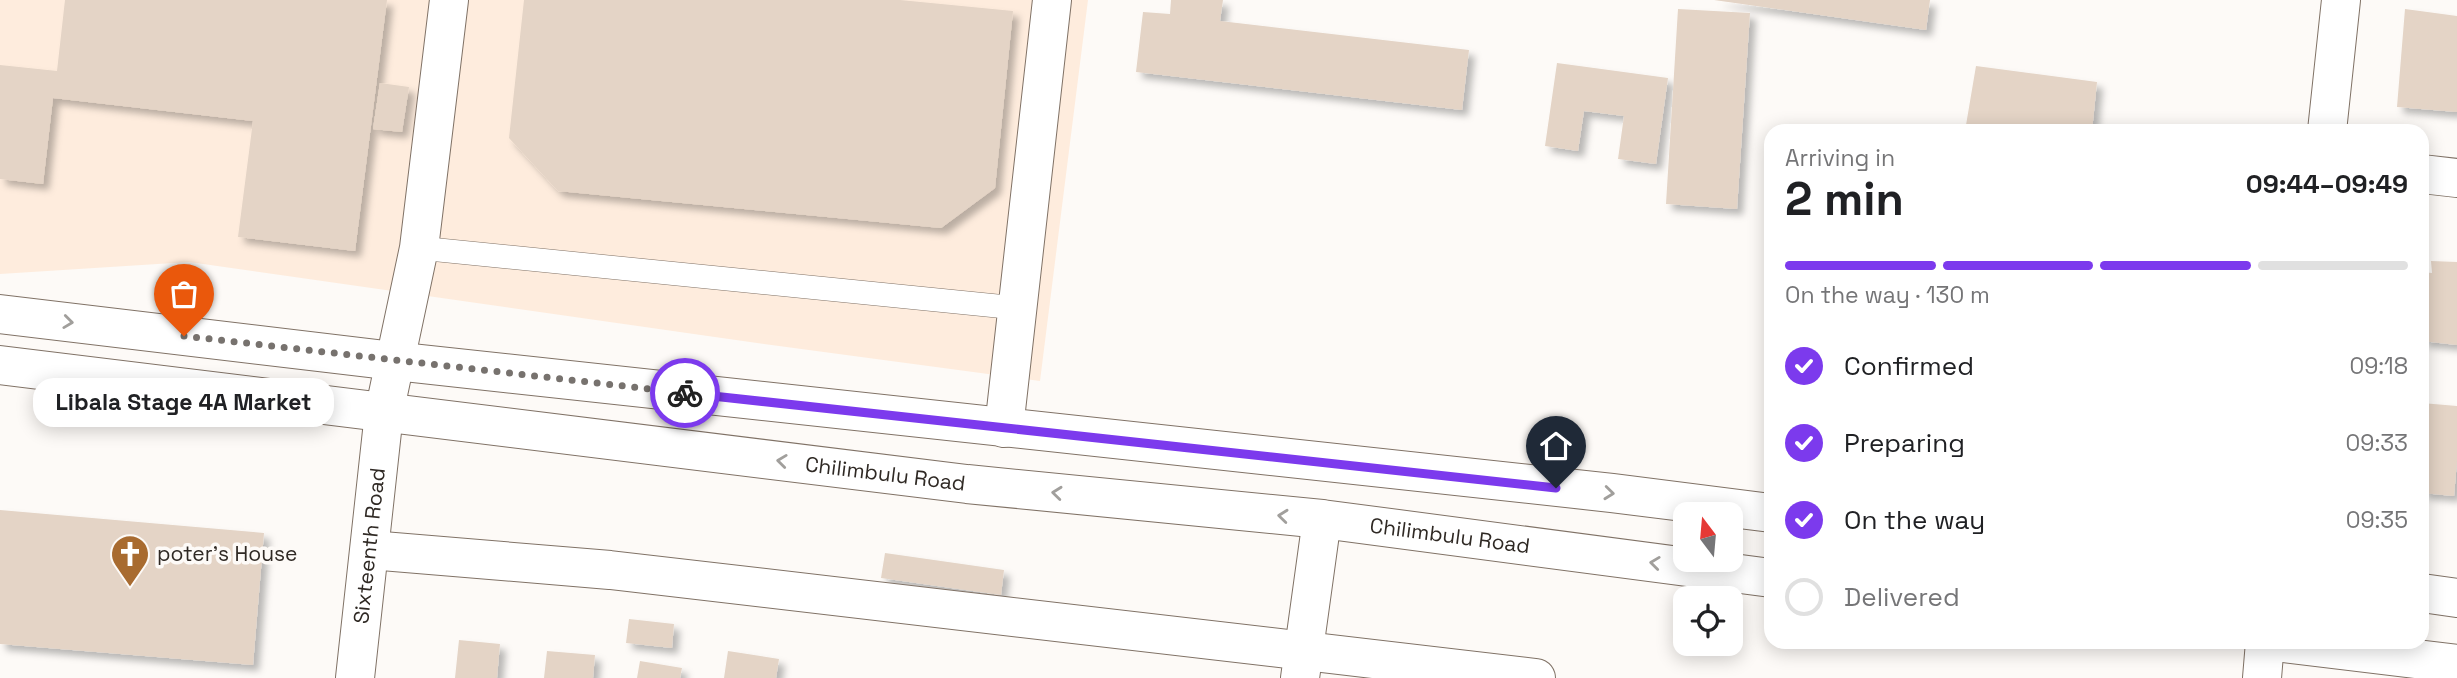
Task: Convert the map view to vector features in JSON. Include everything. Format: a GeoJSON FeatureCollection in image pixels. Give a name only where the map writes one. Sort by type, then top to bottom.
{"type":"FeatureCollection","features":[{"type":"Feature","properties":{"kind":"main road","name":"Sixteenth Road"},"geometry":{"type":"LineString","coordinates":[[355,678],[384,413],[419,248],[449,0]]}},
{"type":"Feature","properties":{"kind":"main road"},"geometry":{"type":"LineString","coordinates":[[1004,428],[1052,0]]}},
{"type":"Feature","properties":{"kind":"main road"},"geometry":{"type":"LineString","coordinates":[[2327,124],[2341,0]]}},
{"type":"Feature","properties":{"kind":"main road"},"geometry":{"type":"LineString","coordinates":[[2429,175],[2457,178]]}},
{"type":"Feature","properties":{"kind":"main road"},"geometry":{"type":"LineString","coordinates":[[0,314],[394,361],[1764,512]]}},
{"type":"Feature","properties":{"kind":"main road","name":"Chilimbulu Road"},"geometry":{"type":"LineString","coordinates":[[0,365],[967,484],[1322,519],[1764,578]]}},
{"type":"Feature","properties":{"kind":"main road"},"geometry":{"type":"LineString","coordinates":[[1302,664],[1322,519]]}},
{"type":"Feature","properties":{"kind":"main road"},"geometry":{"type":"LineString","coordinates":[[370,550],[610,570],[1302,664],[1536,678]]}},
{"type":"Feature","properties":{"kind":"main road"},"geometry":{"type":"LineString","coordinates":[[2429,594],[2457,598]]}},
{"type":"Feature","properties":{"kind":"main road"},"geometry":{"type":"LineString","coordinates":[[2262,678],[2264,649]]}},
{"type":"Feature","properties":{"kind":"main road"},"geometry":{"type":"LineString","coordinates":[[2333,649],[2457,664]]}},
{"type":"Feature","properties":{"kind":"lane"},"geometry":{"type":"LineString","coordinates":[[419,248],[1017,308]]}},
{"type":"Feature","properties":{"kind":"shaded area"},"geometry":{"type":"Polygon","coordinates":[[[0,0],[1088,0],[1040,381],[189,262],[0,274],[0,0]]]}},
{"type":"Feature","properties":{"kind":"building"},"geometry":{"type":"Polygon","coordinates":[[[65,0],[387,0],[355,251],[238,237],[253,121],[53,98],[43,184],[0,179],[0,65],[57,71],[65,0]]]}},
{"type":"Feature","properties":{"kind":"building"},"geometry":{"type":"Polygon","coordinates":[[[524,0],[900,0],[1013,11],[995,188],[941,228],[558,191],[509,138],[524,0]]]}},
{"type":"Feature","properties":{"kind":"building"},"geometry":{"type":"Polygon","coordinates":[[[1171,0],[1223,0],[1220,21],[1469,50],[1462,110],[1136,72],[1143,12],[1170,14],[1171,0]]]}},
{"type":"Feature","properties":{"kind":"building"},"geometry":{"type":"Polygon","coordinates":[[[1714,0],[1930,0],[1926,30],[1714,0]]]}},
{"type":"Feature","properties":{"kind":"building"},"geometry":{"type":"Polygon","coordinates":[[[1678,9],[1750,13],[1737,209],[1666,204],[1678,9]]]}},
{"type":"Feature","properties":{"kind":"building"},"geometry":{"type":"Polygon","coordinates":[[[2405,9],[2457,16],[2457,112],[2397,107],[2405,9]]]}},
{"type":"Feature","properties":{"kind":"building"},"geometry":{"type":"Polygon","coordinates":[[[1557,63],[1668,78],[1656,164],[1618,159],[1624,116],[1584,111],[1578,151],[1545,146],[1557,63]]]}},
{"type":"Feature","properties":{"kind":"building"},"geometry":{"type":"Polygon","coordinates":[[[1976,66],[2097,82],[2093,124],[1966,124],[1976,66]]]}},
{"type":"Feature","properties":{"kind":"building"},"geometry":{"type":"Polygon","coordinates":[[[380,83],[409,87],[402,132],[373,129],[380,83]]]}},
{"type":"Feature","properties":{"kind":"building"},"geometry":{"type":"Polygon","coordinates":[[[2431,261],[2457,262],[2457,345],[2429,342],[2429,273],[2432,273],[2431,261]]]}},
{"type":"Feature","properties":{"kind":"building"},"geometry":{"type":"Polygon","coordinates":[[[2429,404],[2457,406],[2454,496],[2429,494],[2429,404]]]}},
{"type":"Feature","properties":{"kind":"building","name":"poter's House"},"geometry":{"type":"Polygon","coordinates":[[[0,510],[264,533],[253,665],[0,644],[0,510]]]}},
{"type":"Feature","properties":{"kind":"building"},"geometry":{"type":"Polygon","coordinates":[[[885,553],[1004,570],[1001,595],[881,578],[885,553]]]}},
{"type":"Feature","properties":{"kind":"building"},"geometry":{"type":"Polygon","coordinates":[[[629,619],[674,624],[672,648],[626,643],[629,619]]]}},
{"type":"Feature","properties":{"kind":"building"},"geometry":{"type":"Polygon","coordinates":[[[459,640],[500,644],[497,678],[455,678],[459,640]]]}},
{"type":"Feature","properties":{"kind":"building"},"geometry":{"type":"Polygon","coordinates":[[[547,651],[595,655],[593,678],[544,678],[547,651]]]}},
{"type":"Feature","properties":{"kind":"building"},"geometry":{"type":"Polygon","coordinates":[[[728,651],[779,659],[776,678],[724,678],[728,651]]]}},
{"type":"Feature","properties":{"kind":"building"},"geometry":{"type":"Polygon","coordinates":[[[640,661],[682,668],[680,678],[637,678],[640,661]]]}},
{"type":"Feature","properties":{"kind":"way so far"},"geometry":{"type":"LineString","coordinates":[[184,336],[685,393]]}},
{"type":"Feature","properties":{"kind":"place","name":"Libala Stage 4A Market"},"geometry":{"type":"Point","coordinates":[184,336]}},
{"type":"Feature","properties":{"kind":"place","name":"poter's House"},"geometry":{"type":"Point","coordinates":[130,588]}},
{"type":"Feature","properties":{"kind":"route"},"geometry":{"type":"LineString","coordinates":[[685,393],[1556,488]]}}]}
